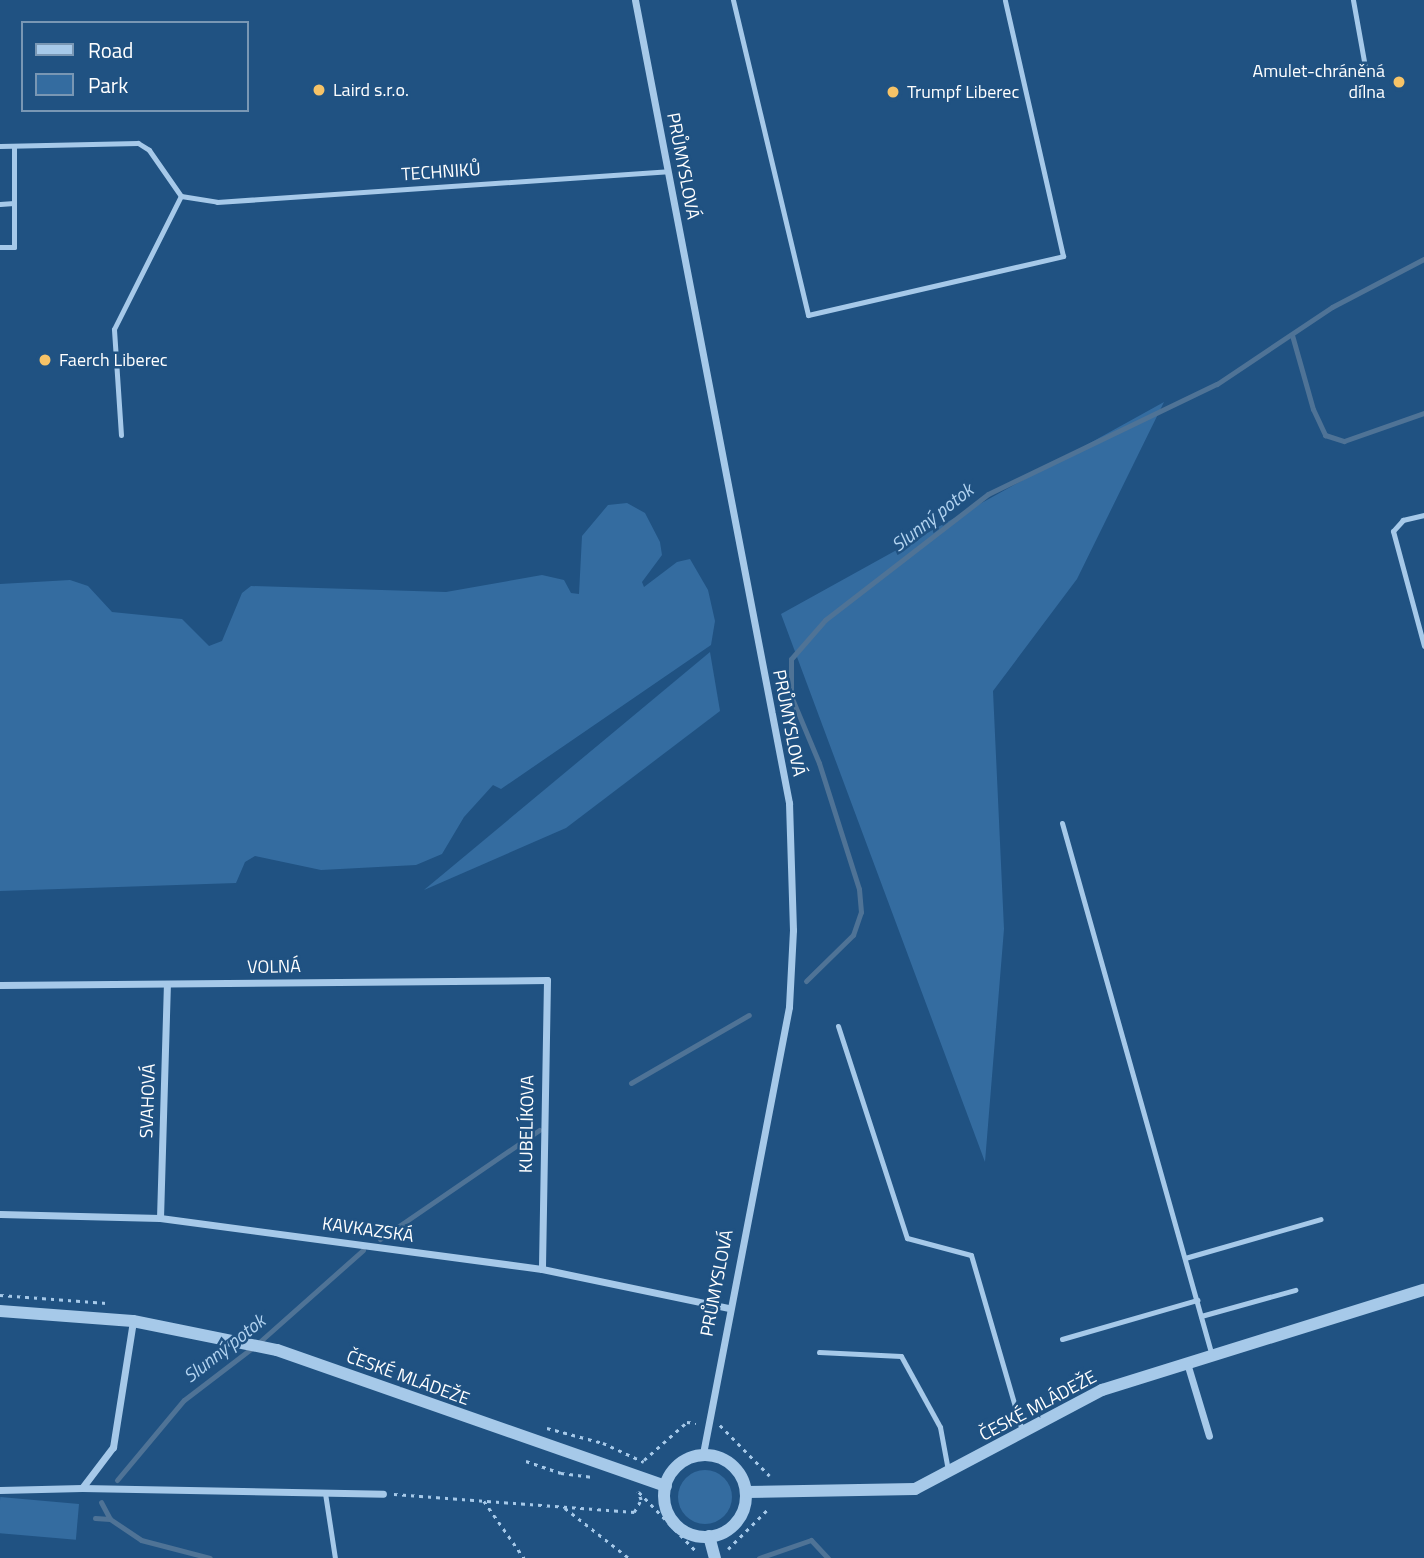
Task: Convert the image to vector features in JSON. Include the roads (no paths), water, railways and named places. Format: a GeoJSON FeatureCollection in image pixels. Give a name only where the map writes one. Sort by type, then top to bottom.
{"type":"FeatureCollection","features":[{"type":"Feature","properties":{"kind":"street","name":"PRŮMYSLOVÁ"},"geometry":{"type":"LineString","coordinates":[[635,0],[789,803],[793,930],[789,1007],[728,1308],[703,1455]]}},
{"type":"Feature","properties":{"kind":"street","name":"VOLNÁ"},"geometry":{"type":"LineString","coordinates":[[0,985],[547,980]]}},
{"type":"Feature","properties":{"kind":"street","name":"KUBELÍKOVA"},"geometry":{"type":"LineString","coordinates":[[542,1269],[547,980]]}},
{"type":"Feature","properties":{"kind":"street","name":"SVAHOVÁ"},"geometry":{"type":"LineString","coordinates":[[160,1219],[167,984]]}},
{"type":"Feature","properties":{"kind":"street","name":"KAVKAZSKÁ"},"geometry":{"type":"LineString","coordinates":[[0,1214],[160,1219],[542,1269],[728,1308]]}},
{"type":"Feature","properties":{"kind":"street","name":"ČESKÉ MLÁDEŽE"},"geometry":{"type":"LineString","coordinates":[[746,1492],[915,1489],[948,1475],[1102,1390],[1424,1290]]}},
{"type":"Feature","properties":{"kind":"street","name":"ČESKÉ MLÁDEŽE"},"geometry":{"type":"LineString","coordinates":[[0,1311],[133,1321],[277,1350],[666,1486]]}},
{"type":"Feature","properties":{"kind":"street"},"geometry":{"type":"LineString","coordinates":[[82,1488],[113,1447],[133,1321]]}},
{"type":"Feature","properties":{"kind":"street"},"geometry":{"type":"LineString","coordinates":[[1187,1363],[1209,1436]]}},
{"type":"Feature","properties":{"kind":"street"},"geometry":{"type":"LineString","coordinates":[[703,1455],[721,1458],[735,1468],[746,1492],[739,1519],[722,1533],[709,1536],[688,1533],[672,1519],[666,1486],[677,1467],[703,1455]]}},
{"type":"Feature","properties":{"kind":"street"},"geometry":{"type":"LineString","coordinates":[[0,1490],[82,1488],[383,1494]]}},
{"type":"Feature","properties":{"kind":"street"},"geometry":{"type":"LineString","coordinates":[[709,1536],[714,1555]]}},
{"type":"Feature","properties":{"kind":"lane"},"geometry":{"type":"LineString","coordinates":[[733,0],[808,315],[1063,256],[1005,0]]}},
{"type":"Feature","properties":{"kind":"lane"},"geometry":{"type":"LineString","coordinates":[[1353,0],[1365,67]]}},
{"type":"Feature","properties":{"kind":"lane"},"geometry":{"type":"LineString","coordinates":[[0,146],[138,144],[149,150],[181,196],[114,329],[121,435]]}},
{"type":"Feature","properties":{"kind":"lane"},"geometry":{"type":"LineString","coordinates":[[0,247],[14,247],[14,146]]}},
{"type":"Feature","properties":{"kind":"lane","name":"TECHNIKŮ"},"geometry":{"type":"LineString","coordinates":[[181,196],[217,202],[668,171]]}},
{"type":"Feature","properties":{"kind":"lane"},"geometry":{"type":"LineString","coordinates":[[0,204],[14,203]]}},
{"type":"Feature","properties":{"kind":"lane"},"geometry":{"type":"LineString","coordinates":[[1424,515],[1403,520],[1394,531],[1424,646]]}},
{"type":"Feature","properties":{"kind":"lane"},"geometry":{"type":"LineString","coordinates":[[1062,823],[1212,1356]]}},
{"type":"Feature","properties":{"kind":"lane"},"geometry":{"type":"LineString","coordinates":[[838,1026],[907,1238],[971,1255],[1022,1433]]}},
{"type":"Feature","properties":{"kind":"lane"},"geometry":{"type":"LineString","coordinates":[[1185,1258],[1321,1219]]}},
{"type":"Feature","properties":{"kind":"lane"},"geometry":{"type":"LineString","coordinates":[[1201,1316],[1295,1290]]}},
{"type":"Feature","properties":{"kind":"lane"},"geometry":{"type":"LineString","coordinates":[[1062,1339],[1197,1300]]}},
{"type":"Feature","properties":{"kind":"lane"},"geometry":{"type":"LineString","coordinates":[[819,1352],[901,1356],[940,1427],[948,1475]]}},
{"type":"Feature","properties":{"kind":"lane"},"geometry":{"type":"LineString","coordinates":[[325,1493],[335,1558]]}},
{"type":"Feature","properties":{"kind":"waterway","name":"Slunný potok"},"geometry":{"type":"LineString","coordinates":[[806,981],[853,935],[861,912],[859,889],[819,763],[791,696],[791,659],[825,620],[988,494],[1217,384],[1332,307],[1424,259]]}},
{"type":"Feature","properties":{"kind":"waterway"},"geometry":{"type":"LineString","coordinates":[[1292,335],[1313,409],[1325,435],[1344,441],[1424,413]]}},
{"type":"Feature","properties":{"kind":"waterway","name":"Slunný potok"},"geometry":{"type":"LineString","coordinates":[[631,1083],[749,1015]]}},
{"type":"Feature","properties":{"kind":"waterway","name":"Slunný potok"},"geometry":{"type":"LineString","coordinates":[[380,1239],[539,1130]]}},
{"type":"Feature","properties":{"kind":"waterway","name":"Slunný potok"},"geometry":{"type":"LineString","coordinates":[[117,1480],[184,1400],[256,1345],[363,1250]]}},
{"type":"Feature","properties":{"kind":"waterway","name":"Slunný potok"},"geometry":{"type":"LineString","coordinates":[[95,1518],[110,1519],[101,1502]]}},
{"type":"Feature","properties":{"kind":"waterway"},"geometry":{"type":"LineString","coordinates":[[110,1519],[141,1540],[210,1558]]}},
{"type":"Feature","properties":{"kind":"waterway"},"geometry":{"type":"LineString","coordinates":[[759,1558],[811,1540],[828,1558]]}},
{"type":"Feature","properties":{"kind":"place","name":"Amulet-chráněná dílna"},"geometry":{"type":"Point","coordinates":[1399,82]}},
{"type":"Feature","properties":{"kind":"place","name":"Laird s.r.o."},"geometry":{"type":"Point","coordinates":[319,90]}},
{"type":"Feature","properties":{"kind":"place","name":"Trumpf Liberec"},"geometry":{"type":"Point","coordinates":[893,92]}},
{"type":"Feature","properties":{"kind":"place","name":"Faerch Liberec"},"geometry":{"type":"Point","coordinates":[45,360]}}]}
